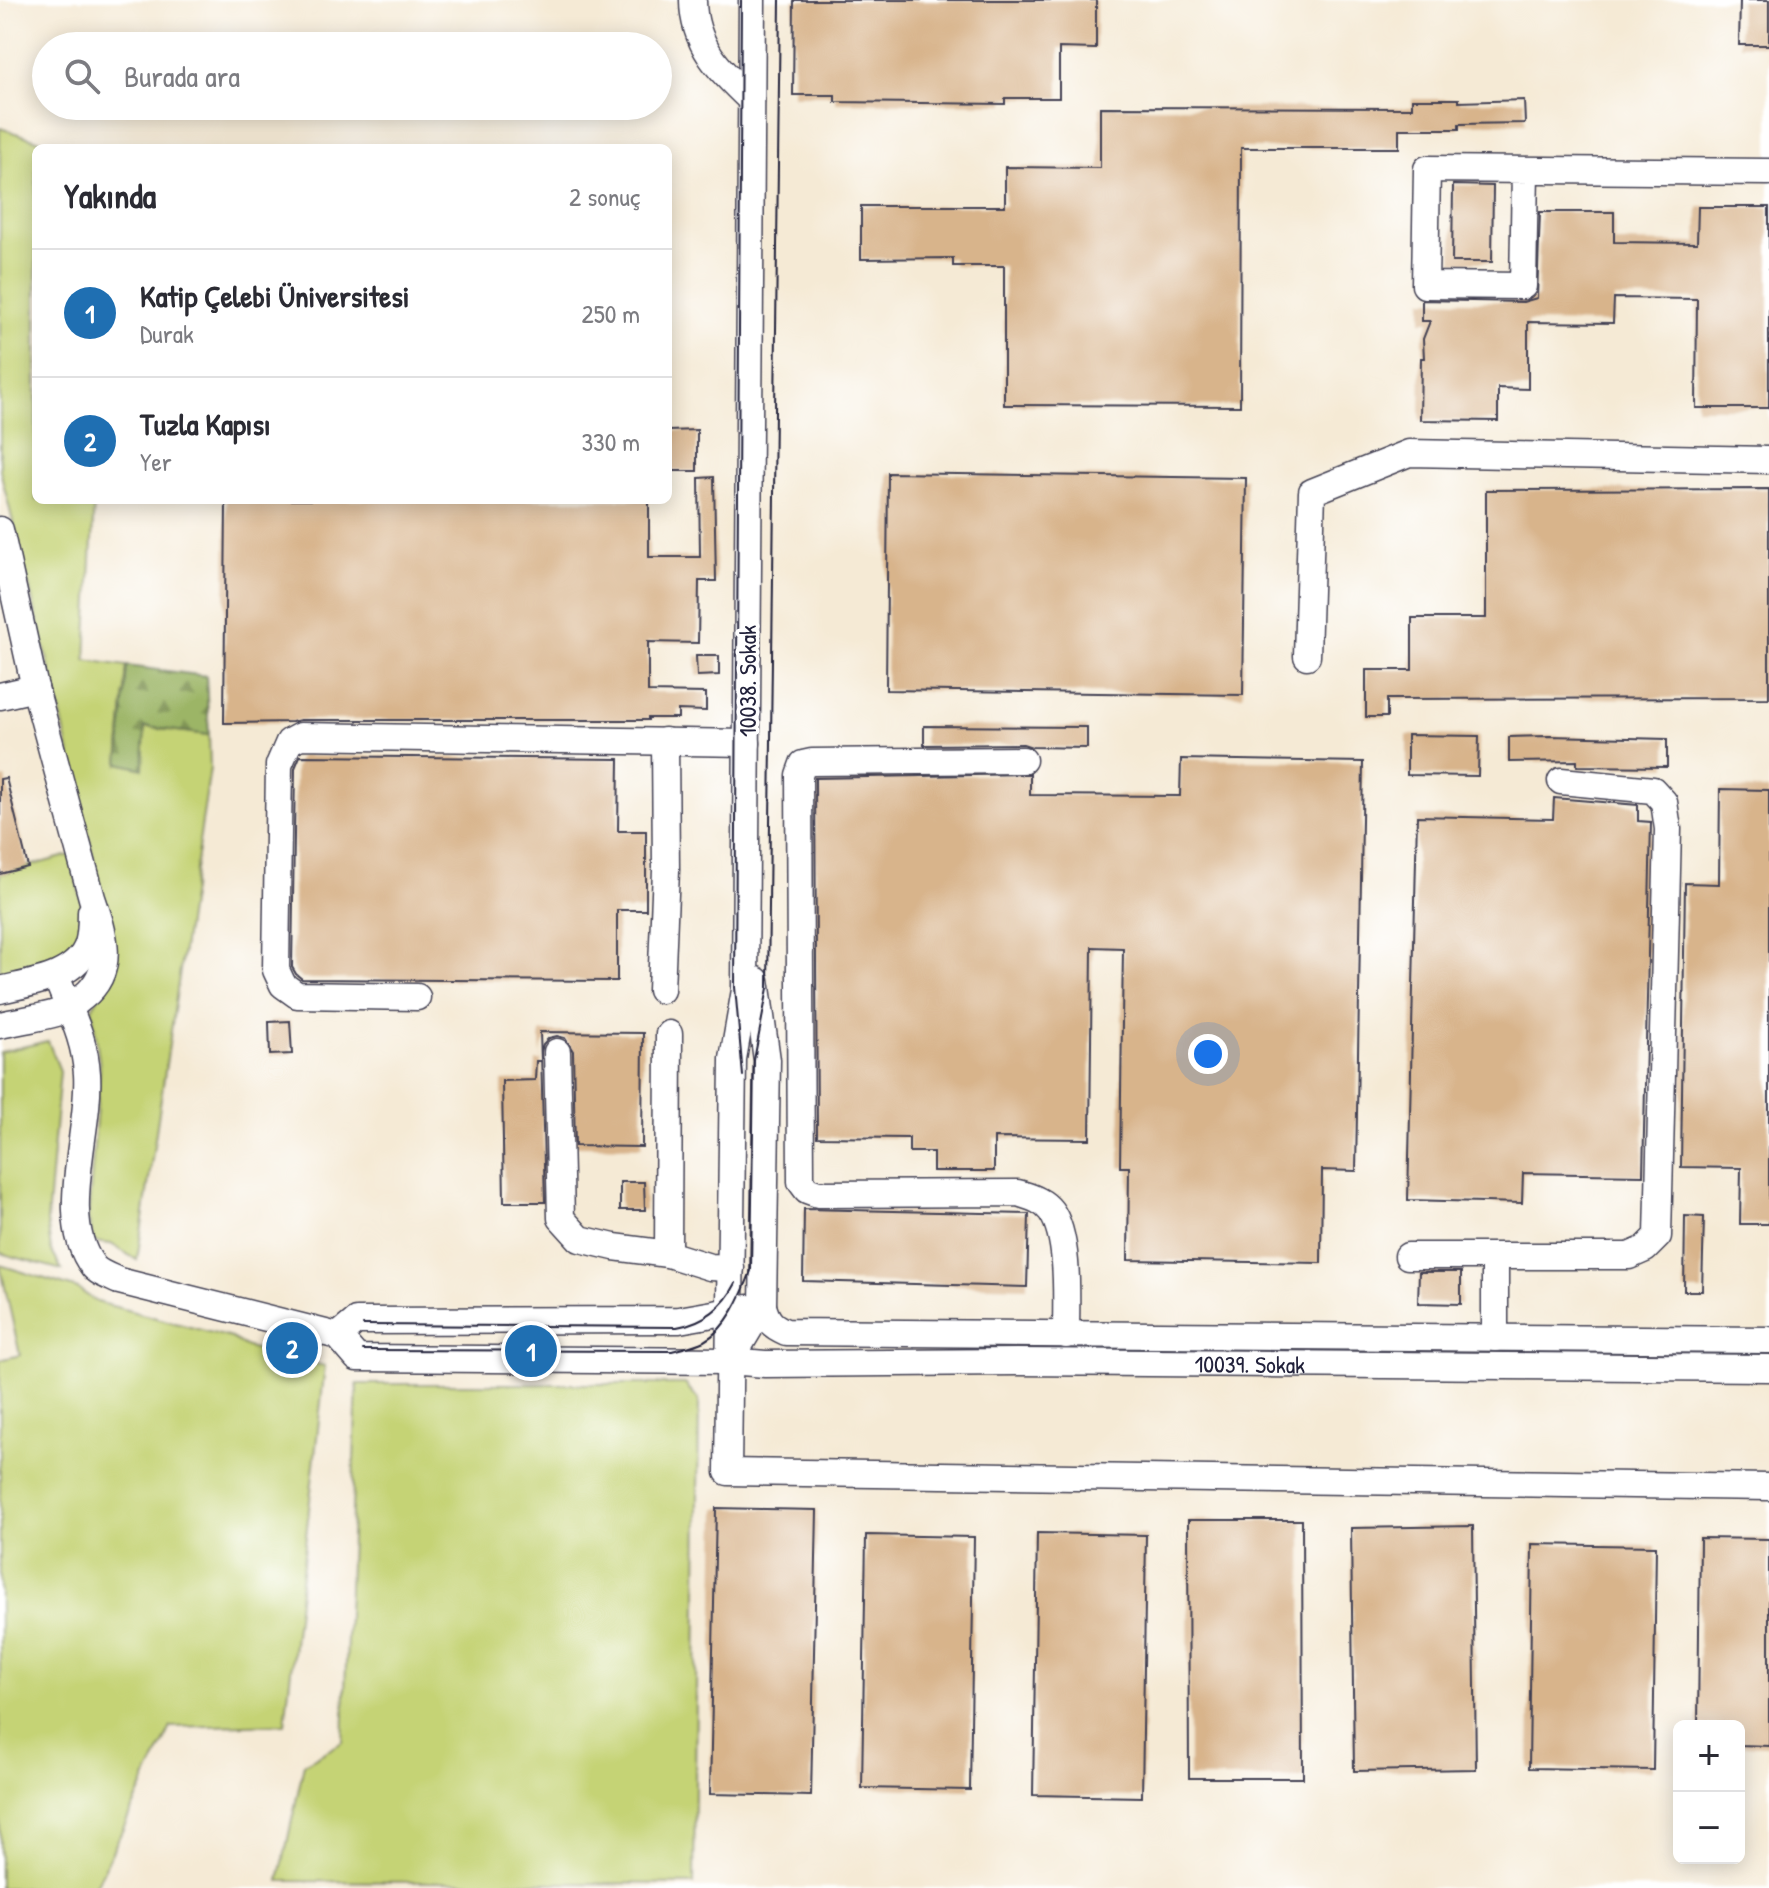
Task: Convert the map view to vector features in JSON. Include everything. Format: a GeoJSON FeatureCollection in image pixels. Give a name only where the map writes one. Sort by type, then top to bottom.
{"type":"FeatureCollection","features":[{"type":"Feature","properties":{"kind":"street"},"geometry":{"type":"LineString","coordinates":[[693,0],[695,25],[704,48],[719,70],[751,100]]}},
{"type":"Feature","properties":{"kind":"street","name":"10038. Sokak"},"geometry":{"type":"LineString","coordinates":[[752,0],[745,990],[733,1059],[728,1472],[1769,1487]]}},
{"type":"Feature","properties":{"kind":"street","name":"10038. Sokak"},"geometry":{"type":"LineString","coordinates":[[763,1306],[767,1060],[756,991],[770,0]]}},
{"type":"Feature","properties":{"kind":"street"},"geometry":{"type":"LineString","coordinates":[[1525,170],[1523,286],[1425,285],[1427,169],[1769,172]]}},
{"type":"Feature","properties":{"kind":"street"},"geometry":{"type":"LineString","coordinates":[[1307,656],[1312,492],[1409,453],[1769,460]]}},
{"type":"Feature","properties":{"kind":"street"},"geometry":{"type":"LineString","coordinates":[[0,530],[35,688],[104,932],[106,955],[104,971],[93,989],[68,1009],[0,1025]]}},
{"type":"Feature","properties":{"kind":"street"},"geometry":{"type":"LineString","coordinates":[[0,696],[35,688]]}},
{"type":"Feature","properties":{"kind":"street"},"geometry":{"type":"LineString","coordinates":[[417,997],[297,995],[283,985],[276,970],[279,765],[289,742],[300,736],[747,743]]}},
{"type":"Feature","properties":{"kind":"street"},"geometry":{"type":"LineString","coordinates":[[661,990],[666,870],[665,741]]}},
{"type":"Feature","properties":{"kind":"street"},"geometry":{"type":"LineString","coordinates":[[1023,760],[803,764],[799,775],[801,1182],[807,1190],[818,1194],[1018,1193],[1037,1199],[1052,1212],[1064,1246],[1066,1335]]}},
{"type":"Feature","properties":{"kind":"street"},"geometry":{"type":"LineString","coordinates":[[1408,1256],[1629,1256],[1645,1249],[1658,1236],[1668,829],[1664,802],[1653,790],[1561,781]]}},
{"type":"Feature","properties":{"kind":"street"},"geometry":{"type":"LineString","coordinates":[[0,990],[56,976],[81,957],[88,946],[92,898]]}},
{"type":"Feature","properties":{"kind":"street"},"geometry":{"type":"LineString","coordinates":[[56,976],[83,1039],[88,1077],[76,1207],[80,1241],[94,1268],[119,1281],[338,1336],[356,1321],[679,1320],[763,1306]]}},
{"type":"Feature","properties":{"kind":"street"},"geometry":{"type":"LineString","coordinates":[[668,1254],[669,1034]]}},
{"type":"Feature","properties":{"kind":"street"},"geometry":{"type":"LineString","coordinates":[[557,1052],[561,1218],[580,1239],[668,1254],[710,1267],[731,1268]]}},
{"type":"Feature","properties":{"kind":"street"},"geometry":{"type":"LineString","coordinates":[[1495,1258],[1495,1338]]}},
{"type":"Feature","properties":{"kind":"street"},"geometry":{"type":"LineString","coordinates":[[730,1361],[763,1306]]}},
{"type":"Feature","properties":{"kind":"street","name":"10039. Sokak"},"geometry":{"type":"LineString","coordinates":[[763,1306],[772,1326],[786,1332],[1769,1340]]}},
{"type":"Feature","properties":{"kind":"street","name":"10039. Sokak"},"geometry":{"type":"LineString","coordinates":[[338,1336],[357,1358],[730,1361],[765,1364],[1017,1362],[1769,1368]]}},
{"type":"Feature","properties":{"kind":"green space"},"geometry":{"type":"Polygon","coordinates":[[[0,128],[50,144],[32,144],[32,504],[94,504],[86,660],[127,666],[119,763],[144,727],[209,735],[210,768],[137,1260],[111,1244],[94,1242],[88,1219],[100,1068],[92,1008],[112,975],[114,947],[57,698],[0,470],[0,128]]]}},
{"type":"Feature","properties":{"kind":"green space"},"geometry":{"type":"Polygon","coordinates":[[[127,666],[206,676],[209,735],[145,727],[143,769],[119,763],[127,666]]]}},
{"type":"Feature","properties":{"kind":"green space"},"geometry":{"type":"Polygon","coordinates":[[[70,855],[85,926],[66,962],[0,981],[0,874],[70,855]]]}},
{"type":"Feature","properties":{"kind":"green space"},"geometry":{"type":"Polygon","coordinates":[[[48,1041],[60,1071],[47,1221],[51,1250],[62,1270],[0,1253],[0,1052],[48,1041]]]}},
{"type":"Feature","properties":{"kind":"green space"},"geometry":{"type":"Polygon","coordinates":[[[0,1265],[78,1289],[97,1302],[231,1338],[247,1347],[325,1366],[285,1724],[171,1727],[95,1888],[0,1888],[0,1360],[20,1355],[0,1265]]]}},
{"type":"Feature","properties":{"kind":"green space"},"geometry":{"type":"Polygon","coordinates":[[[357,1384],[685,1384],[699,1400],[694,1884],[279,1881],[304,1764],[343,1742],[357,1384]]]}},
{"type":"Feature","properties":{"kind":"building"},"geometry":{"type":"Polygon","coordinates":[[[794,0],[1096,0],[1096,49],[1059,48],[1059,98],[1005,98],[1005,104],[835,102],[835,95],[793,95],[794,0]]]}},
{"type":"Feature","properties":{"kind":"building"},"geometry":{"type":"Polygon","coordinates":[[[1740,0],[1769,0],[1769,45],[1739,45],[1740,0]]]}},
{"type":"Feature","properties":{"kind":"building"},"geometry":{"type":"Polygon","coordinates":[[[1412,99],[1459,99],[1459,102],[1524,100],[1525,123],[1459,124],[1459,129],[1399,129],[1399,148],[1241,148],[1240,406],[1004,405],[1004,266],[953,266],[953,258],[861,259],[861,206],[1005,206],[1005,167],[1100,168],[1100,107],[1412,108],[1412,99]]]}},
{"type":"Feature","properties":{"kind":"building"},"geometry":{"type":"Polygon","coordinates":[[[1453,185],[1493,186],[1492,262],[1452,262],[1453,185]]]}},
{"type":"Feature","properties":{"kind":"building"},"geometry":{"type":"Polygon","coordinates":[[[1698,207],[1769,207],[1769,408],[1696,408],[1697,299],[1614,298],[1613,323],[1528,322],[1528,389],[1498,388],[1498,421],[1420,420],[1421,358],[1424,358],[1423,339],[1430,321],[1422,321],[1422,300],[1523,302],[1537,298],[1540,212],[1614,212],[1614,242],[1697,243],[1698,207]]]}},
{"type":"Feature","properties":{"kind":"building"},"geometry":{"type":"Polygon","coordinates":[[[697,430],[697,471],[672,471],[672,431],[697,430]]]}},
{"type":"Feature","properties":{"kind":"building"},"geometry":{"type":"Polygon","coordinates":[[[888,473],[1246,478],[1243,695],[886,690],[888,473]]]}},
{"type":"Feature","properties":{"kind":"building"},"geometry":{"type":"Polygon","coordinates":[[[714,477],[716,581],[699,581],[698,643],[648,642],[648,692],[706,693],[706,711],[678,710],[678,718],[648,720],[300,720],[224,723],[226,504],[649,504],[649,557],[700,557],[699,478],[714,477]]]}},
{"type":"Feature","properties":{"kind":"building"},"geometry":{"type":"Polygon","coordinates":[[[1769,489],[1769,698],[1387,699],[1387,717],[1366,717],[1366,670],[1412,670],[1412,618],[1486,618],[1486,490],[1769,489]]]}},
{"type":"Feature","properties":{"kind":"building"},"geometry":{"type":"Polygon","coordinates":[[[696,656],[719,656],[719,675],[697,676],[696,656]]]}},
{"type":"Feature","properties":{"kind":"building"},"geometry":{"type":"Polygon","coordinates":[[[924,726],[1087,727],[1087,748],[1032,747],[1023,744],[924,745],[924,726]]]}},
{"type":"Feature","properties":{"kind":"building"},"geometry":{"type":"Polygon","coordinates":[[[1407,735],[1479,736],[1478,776],[1407,775],[1407,735]]]}},
{"type":"Feature","properties":{"kind":"building"},"geometry":{"type":"Polygon","coordinates":[[[1509,737],[1667,739],[1667,767],[1577,766],[1577,761],[1509,762],[1509,737]]]}},
{"type":"Feature","properties":{"kind":"building"},"geometry":{"type":"Polygon","coordinates":[[[300,756],[619,759],[618,831],[646,831],[646,910],[617,910],[617,981],[302,979],[292,967],[295,768],[300,756]]]}},
{"type":"Feature","properties":{"kind":"building"},"geometry":{"type":"Polygon","coordinates":[[[1181,759],[1363,762],[1356,1171],[1322,1170],[1321,1263],[1128,1260],[1129,1167],[1120,1167],[1123,948],[1092,947],[1090,1139],[994,1138],[994,1171],[933,1171],[933,1152],[909,1152],[909,1138],[817,1137],[815,778],[1030,774],[1030,795],[1180,796],[1181,759]]]}},
{"type":"Feature","properties":{"kind":"building"},"geometry":{"type":"Polygon","coordinates":[[[6,778],[28,867],[0,874],[0,779],[6,778]]]}},
{"type":"Feature","properties":{"kind":"building"},"geometry":{"type":"Polygon","coordinates":[[[1720,789],[1769,790],[1769,1224],[1740,1224],[1741,1168],[1681,1167],[1685,883],[1719,884],[1720,789]]]}},
{"type":"Feature","properties":{"kind":"building"},"geometry":{"type":"Polygon","coordinates":[[[1554,798],[1638,805],[1638,821],[1651,822],[1643,1175],[1523,1173],[1522,1203],[1408,1200],[1417,816],[1553,819],[1554,798]]]}},
{"type":"Feature","properties":{"kind":"building"},"geometry":{"type":"Polygon","coordinates":[[[290,1021],[292,1054],[270,1055],[269,1022],[290,1021]]]}},
{"type":"Feature","properties":{"kind":"building"},"geometry":{"type":"Polygon","coordinates":[[[540,1032],[643,1033],[642,1147],[575,1146],[573,1051],[565,1038],[549,1038],[541,1052],[545,1202],[504,1202],[502,1081],[535,1080],[536,1061],[541,1061],[540,1032]]]}},
{"type":"Feature","properties":{"kind":"building"},"geometry":{"type":"Polygon","coordinates":[[[620,1182],[644,1182],[645,1210],[620,1210],[620,1182]]]}},
{"type":"Feature","properties":{"kind":"building"},"geometry":{"type":"Polygon","coordinates":[[[804,1209],[1029,1214],[1027,1287],[803,1281],[804,1209]]]}},
{"type":"Feature","properties":{"kind":"building"},"geometry":{"type":"Polygon","coordinates":[[[1685,1216],[1704,1217],[1702,1291],[1684,1291],[1685,1216]]]}},
{"type":"Feature","properties":{"kind":"building"},"geometry":{"type":"Polygon","coordinates":[[[1419,1272],[1461,1272],[1461,1304],[1418,1303],[1419,1272]]]}},
{"type":"Feature","properties":{"kind":"building"},"geometry":{"type":"Polygon","coordinates":[[[281,1338],[304,1344],[302,1358],[279,1354],[281,1338]]]}},
{"type":"Feature","properties":{"kind":"building"},"geometry":{"type":"Polygon","coordinates":[[[716,1508],[817,1510],[811,1796],[710,1794],[716,1508]]]}},
{"type":"Feature","properties":{"kind":"building"},"geometry":{"type":"Polygon","coordinates":[[[1188,1520],[1302,1520],[1303,1778],[1189,1778],[1188,1520]]]}},
{"type":"Feature","properties":{"kind":"building"},"geometry":{"type":"Polygon","coordinates":[[[1473,1526],[1476,1769],[1354,1771],[1351,1528],[1473,1526]]]}},
{"type":"Feature","properties":{"kind":"building"},"geometry":{"type":"Polygon","coordinates":[[[1037,1533],[1146,1535],[1142,1797],[1033,1795],[1037,1533]]]}},
{"type":"Feature","properties":{"kind":"building"},"geometry":{"type":"Polygon","coordinates":[[[866,1535],[974,1537],[970,1790],[862,1788],[866,1535]]]}},
{"type":"Feature","properties":{"kind":"building"},"geometry":{"type":"Polygon","coordinates":[[[1700,1538],[1769,1539],[1769,1746],[1745,1745],[1745,1720],[1698,1720],[1700,1538]]]}},
{"type":"Feature","properties":{"kind":"building"},"geometry":{"type":"Polygon","coordinates":[[[1532,1544],[1656,1546],[1653,1770],[1529,1768],[1532,1544]]]}},
{"type":"Feature","properties":{"kind":"tram line"},"geometry":{"type":"LineString","coordinates":[[741,0],[735,987],[743,1076]]}},
{"type":"Feature","properties":{"kind":"tram line"},"geometry":{"type":"LineString","coordinates":[[363,1350],[672,1351],[704,1341],[720,1328],[739,1300],[751,1271],[754,1060],[768,988],[780,0]]}},
{"type":"Feature","properties":{"kind":"tram line"},"geometry":{"type":"LineString","coordinates":[[363,1325],[677,1327],[712,1312],[726,1299],[736,1283]]}},
{"type":"Feature","properties":{"kind":"place","name":"Tuzla Kapısı"},"geometry":{"type":"Point","coordinates":[292,1348]}},
{"type":"Feature","properties":{"kind":"place","name":"Katip Çelebi Üniversitesi"},"geometry":{"type":"Point","coordinates":[531,1351]}}]}
